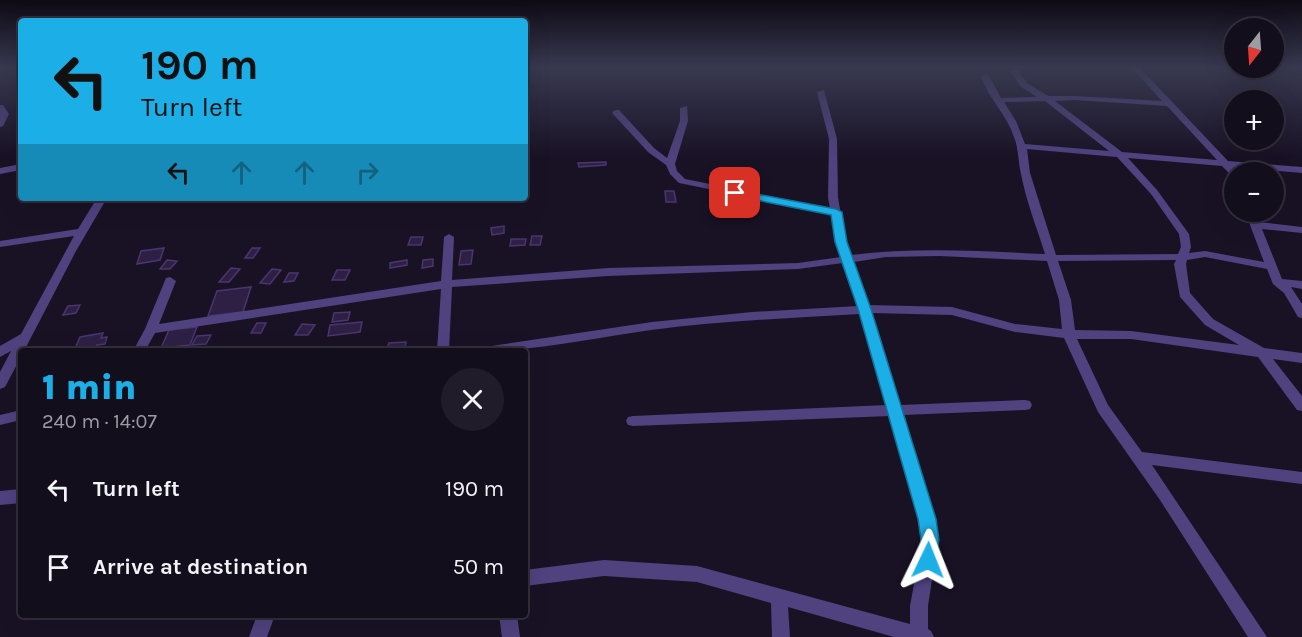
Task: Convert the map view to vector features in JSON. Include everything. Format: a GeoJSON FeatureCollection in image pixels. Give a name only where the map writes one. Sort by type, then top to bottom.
{"type":"FeatureCollection","features":[{"type":"Feature","properties":{"kind":"street"},"geometry":{"type":"LineString","coordinates":[[528,578],[604,568],[697,574],[922,637],[919,606],[930,540],[927,519],[865,309],[841,242],[833,198],[833,139],[822,98]]}},
{"type":"Feature","properties":{"kind":"street"},"geometry":{"type":"LineString","coordinates":[[997,98],[1015,126],[1022,146],[1029,191],[1065,300],[1069,335],[1103,408],[1258,637]]}},
{"type":"Feature","properties":{"kind":"street"},"geometry":{"type":"LineString","coordinates":[[1165,98],[1225,162]]}},
{"type":"Feature","properties":{"kind":"street"},"geometry":{"type":"LineString","coordinates":[[1046,99],[1120,154],[1154,192],[1184,234],[1186,247],[1180,264],[1184,294],[1209,322],[1262,353],[1302,406]]}},
{"type":"Feature","properties":{"kind":"street"},"geometry":{"type":"LineString","coordinates":[[999,100],[1111,99],[1171,104]]}},
{"type":"Feature","properties":{"kind":"street"},"geometry":{"type":"LineString","coordinates":[[0,107],[5,114],[0,124]]}},
{"type":"Feature","properties":{"kind":"street"},"geometry":{"type":"LineString","coordinates":[[670,164],[684,121],[684,108]]}},
{"type":"Feature","properties":{"kind":"street"},"geometry":{"type":"LineString","coordinates":[[616,112],[651,150],[670,164],[673,172],[681,181],[836,212]]}},
{"type":"Feature","properties":{"kind":"street"},"geometry":{"type":"LineString","coordinates":[[1022,146],[1224,163]]}},
{"type":"Feature","properties":{"kind":"street"},"geometry":{"type":"LineString","coordinates":[[0,171],[18,168]]}},
{"type":"Feature","properties":{"kind":"street"},"geometry":{"type":"LineString","coordinates":[[1284,169],[1302,171]]}},
{"type":"Feature","properties":{"kind":"street"},"geometry":{"type":"LineString","coordinates":[[20,348],[100,201]]}},
{"type":"Feature","properties":{"kind":"street"},"geometry":{"type":"LineString","coordinates":[[1255,222],[1277,282],[1288,291],[1302,314]]}},
{"type":"Feature","properties":{"kind":"street"},"geometry":{"type":"LineString","coordinates":[[1255,225],[1302,230]]}},
{"type":"Feature","properties":{"kind":"street"},"geometry":{"type":"LineString","coordinates":[[0,244],[82,232]]}},
{"type":"Feature","properties":{"kind":"street"},"geometry":{"type":"LineString","coordinates":[[443,348],[449,237]]}},
{"type":"Feature","properties":{"kind":"street"},"geometry":{"type":"LineString","coordinates":[[151,329],[447,284],[608,272],[798,266],[886,254],[939,253],[1051,258],[1182,257],[1205,254],[1273,267]]}},
{"type":"Feature","properties":{"kind":"street"},"geometry":{"type":"LineString","coordinates":[[141,348],[151,329],[170,281]]}},
{"type":"Feature","properties":{"kind":"street"},"geometry":{"type":"LineString","coordinates":[[1277,282],[1302,285]]}},
{"type":"Feature","properties":{"kind":"street"},"geometry":{"type":"LineString","coordinates":[[505,348],[652,326],[865,309],[952,311],[1016,328],[1069,335],[1131,335],[1302,358]]}},
{"type":"Feature","properties":{"kind":"street"},"geometry":{"type":"LineString","coordinates":[[0,352],[26,336]]}},
{"type":"Feature","properties":{"kind":"street"},"geometry":{"type":"LineString","coordinates":[[0,384],[18,351]]}},
{"type":"Feature","properties":{"kind":"street"},"geometry":{"type":"LineString","coordinates":[[633,421],[1025,405]]}},
{"type":"Feature","properties":{"kind":"street"},"geometry":{"type":"LineString","coordinates":[[0,420],[18,416]]}},
{"type":"Feature","properties":{"kind":"street"},"geometry":{"type":"LineString","coordinates":[[1138,457],[1302,478]]}},
{"type":"Feature","properties":{"kind":"street"},"geometry":{"type":"LineString","coordinates":[[0,498],[18,496]]}},
{"type":"Feature","properties":{"kind":"street"},"geometry":{"type":"LineString","coordinates":[[779,596],[781,637]]}},
{"type":"Feature","properties":{"kind":"street"},"geometry":{"type":"LineString","coordinates":[[258,637],[265,618]]}},
{"type":"Feature","properties":{"kind":"street"},"geometry":{"type":"LineString","coordinates":[[508,618],[511,637]]}},
{"type":"Feature","properties":{"kind":"building"},"geometry":{"type":"Polygon","coordinates":[[[606,162],[606,165],[579,167],[578,163],[606,162]]]}},
{"type":"Feature","properties":{"kind":"building"},"geometry":{"type":"Polygon","coordinates":[[[665,191],[674,191],[676,202],[666,202],[665,191]]]}},
{"type":"Feature","properties":{"kind":"building"},"geometry":{"type":"Polygon","coordinates":[[[504,226],[504,233],[492,235],[491,228],[504,226]]]}},
{"type":"Feature","properties":{"kind":"building"},"geometry":{"type":"Polygon","coordinates":[[[532,236],[542,236],[540,245],[530,245],[532,236]]]}},
{"type":"Feature","properties":{"kind":"building"},"geometry":{"type":"Polygon","coordinates":[[[411,237],[423,237],[421,245],[408,245],[411,237]]]}},
{"type":"Feature","properties":{"kind":"building"},"geometry":{"type":"Polygon","coordinates":[[[511,239],[526,239],[525,245],[510,246],[511,239]]]}},
{"type":"Feature","properties":{"kind":"building"},"geometry":{"type":"Polygon","coordinates":[[[164,248],[160,260],[137,264],[141,251],[164,248]]]}},
{"type":"Feature","properties":{"kind":"building"},"geometry":{"type":"Polygon","coordinates":[[[252,248],[260,248],[253,258],[245,258],[252,248]]]}},
{"type":"Feature","properties":{"kind":"building"},"geometry":{"type":"Polygon","coordinates":[[[473,250],[471,264],[459,265],[461,251],[473,250]]]}},
{"type":"Feature","properties":{"kind":"building"},"geometry":{"type":"Polygon","coordinates":[[[433,259],[433,266],[422,268],[423,260],[433,259]]]}},
{"type":"Feature","properties":{"kind":"building"},"geometry":{"type":"Polygon","coordinates":[[[167,260],[177,261],[170,269],[160,269],[167,260]]]}},
{"type":"Feature","properties":{"kind":"building"},"geometry":{"type":"Polygon","coordinates":[[[407,260],[407,265],[390,268],[390,263],[407,260]]]}},
{"type":"Feature","properties":{"kind":"building"},"geometry":{"type":"Polygon","coordinates":[[[231,268],[240,269],[229,282],[219,282],[231,268]]]}},
{"type":"Feature","properties":{"kind":"building"},"geometry":{"type":"Polygon","coordinates":[[[272,269],[281,270],[270,284],[260,283],[272,269]]]}},
{"type":"Feature","properties":{"kind":"building"},"geometry":{"type":"Polygon","coordinates":[[[337,270],[350,270],[345,280],[332,280],[337,270]]]}},
{"type":"Feature","properties":{"kind":"building"},"geometry":{"type":"Polygon","coordinates":[[[289,273],[298,273],[294,281],[284,282],[289,273]]]}},
{"type":"Feature","properties":{"kind":"building"},"geometry":{"type":"Polygon","coordinates":[[[251,287],[243,312],[208,316],[217,291],[251,287]]]}},
{"type":"Feature","properties":{"kind":"building"},"geometry":{"type":"Polygon","coordinates":[[[80,305],[76,313],[63,315],[68,306],[80,305]]]}},
{"type":"Feature","properties":{"kind":"building"},"geometry":{"type":"Polygon","coordinates":[[[350,312],[348,320],[332,322],[334,313],[350,312]]]}},
{"type":"Feature","properties":{"kind":"building"},"geometry":{"type":"Polygon","coordinates":[[[362,322],[360,332],[328,336],[330,325],[362,322]]]}},
{"type":"Feature","properties":{"kind":"building"},"geometry":{"type":"Polygon","coordinates":[[[257,323],[266,323],[261,333],[251,333],[257,323]]]}},
{"type":"Feature","properties":{"kind":"building"},"geometry":{"type":"Polygon","coordinates":[[[302,324],[315,325],[308,335],[295,335],[302,324]]]}},
{"type":"Feature","properties":{"kind":"building"},"geometry":{"type":"Polygon","coordinates":[[[197,327],[190,345],[161,348],[169,330],[197,327]]]}},
{"type":"Feature","properties":{"kind":"building"},"geometry":{"type":"Polygon","coordinates":[[[103,333],[101,338],[107,337],[105,344],[97,345],[96,348],[75,348],[80,337],[103,333]]]}},
{"type":"Feature","properties":{"kind":"building"},"geometry":{"type":"Polygon","coordinates":[[[211,335],[206,344],[192,345],[197,336],[211,335]]]}},
{"type":"Feature","properties":{"kind":"building"},"geometry":{"type":"Polygon","coordinates":[[[406,342],[405,348],[387,348],[389,343],[406,342]]]}},
{"type":"Feature","properties":{"kind":"route"},"geometry":{"type":"LineString","coordinates":[[735,193],[836,212],[841,242],[865,309],[927,519],[930,540],[928,560]]}}]}
